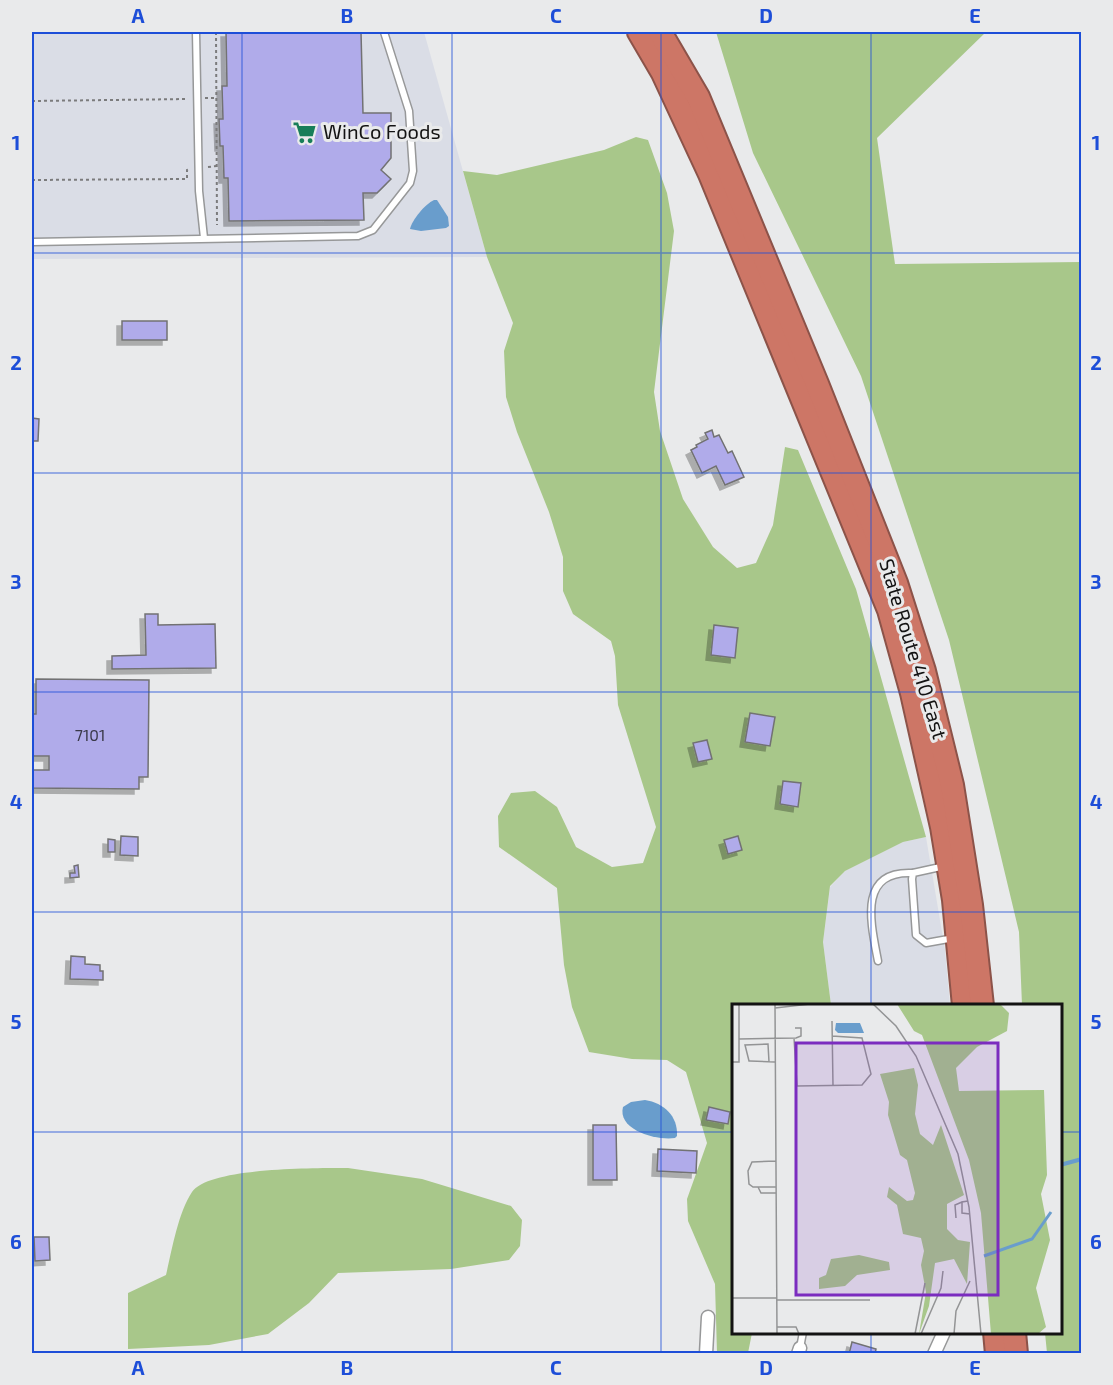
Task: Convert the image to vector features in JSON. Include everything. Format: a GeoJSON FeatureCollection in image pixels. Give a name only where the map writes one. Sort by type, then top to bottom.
{"type":"FeatureCollection","features":[{"type":"Feature","properties":{"kind":"highway"},"geometry":{"type":"LineString","coordinates":[[626,32],[676,117],[707,184],[776,312]]}},
{"type":"Feature","properties":{"kind":"highway"},"geometry":{"type":"LineString","coordinates":[[639,32],[687,120],[729,222]]}},
{"type":"Feature","properties":{"kind":"highway"},"geometry":{"type":"LineString","coordinates":[[660,32],[698,97],[776,312]]}},
{"type":"Feature","properties":{"kind":"highway","name":"State Route 410 East"},"geometry":{"type":"LineString","coordinates":[[776,312],[889,610],[912,693],[942,827],[958,938],[964,1004]]}},
{"type":"Feature","properties":{"kind":"highway","name":"State Route 410 East"},"geometry":{"type":"LineString","coordinates":[[776,312],[896,583],[924,671],[944,748],[962,841],[982,1004]]}},
{"type":"Feature","properties":{"kind":"highway"},"geometry":{"type":"LineString","coordinates":[[995,1334],[997,1353]]}},
{"type":"Feature","properties":{"kind":"highway"},"geometry":{"type":"LineString","coordinates":[[1014,1334],[1016,1353]]}},
{"type":"Feature","properties":{"kind":"street"},"geometry":{"type":"LineString","coordinates":[[706,1353],[708,1317]]}},
{"type":"Feature","properties":{"kind":"street"},"geometry":{"type":"LineString","coordinates":[[934,1353],[943,1334]]}},
{"type":"Feature","properties":{"kind":"street"},"geometry":{"type":"LineString","coordinates":[[987,1334],[989,1353]]}},
{"type":"Feature","properties":{"kind":"lane"},"geometry":{"type":"LineString","coordinates":[[196,32],[198,168],[204,238]]}},
{"type":"Feature","properties":{"kind":"lane"},"geometry":{"type":"LineString","coordinates":[[32,242],[358,236],[373,230],[410,183],[413,171],[410,111],[384,32]]}},
{"type":"Feature","properties":{"kind":"lane"},"geometry":{"type":"LineString","coordinates":[[878,961],[870,919],[874,892],[883,880],[892,874],[914,873],[948,865]]}},
{"type":"Feature","properties":{"kind":"lane"},"geometry":{"type":"LineString","coordinates":[[914,873],[912,879],[915,935],[926,943],[958,938]]}},
{"type":"Feature","properties":{"kind":"lane"},"geometry":{"type":"LineString","coordinates":[[799,1351],[803,1334]]}},
{"type":"Feature","properties":{"kind":"path"},"geometry":{"type":"LineString","coordinates":[[216,32],[217,225]]}},
{"type":"Feature","properties":{"kind":"path"},"geometry":{"type":"LineString","coordinates":[[32,101],[216,98]]}},
{"type":"Feature","properties":{"kind":"path"},"geometry":{"type":"LineString","coordinates":[[32,180],[188,179],[187,170],[217,166]]}},
{"type":"Feature","properties":{"kind":"shaded area"},"geometry":{"type":"Polygon","coordinates":[[[32,32],[424,32],[487,257],[32,259],[32,32]]]}},
{"type":"Feature","properties":{"kind":"shaded area"},"geometry":{"type":"Polygon","coordinates":[[[926,837],[945,950],[950,1004],[831,1004],[823,942],[830,887],[845,871],[903,842],[926,837]]]}},
{"type":"Feature","properties":{"kind":"green space"},"geometry":{"type":"Polygon","coordinates":[[[716,32],[986,32],[877,138],[895,264],[1081,262],[1081,1353],[1047,1353],[1045,1334],[1062,1334],[1062,1004],[1022,1004],[1019,932],[949,640],[861,376],[753,153],[716,32]]]}},
{"type":"Feature","properties":{"kind":"green space"},"geometry":{"type":"Polygon","coordinates":[[[636,137],[648,140],[667,193],[674,231],[654,392],[660,431],[683,499],[713,547],[737,568],[756,563],[773,525],[785,447],[798,450],[856,589],[926,837],[903,842],[845,871],[830,886],[823,942],[831,1004],[732,1004],[732,1334],[752,1334],[748,1353],[717,1353],[715,1284],[688,1221],[687,1199],[707,1143],[686,1072],[667,1060],[632,1059],[589,1052],[572,1007],[564,965],[557,888],[499,847],[498,816],[511,793],[535,791],[557,807],[576,847],[612,867],[643,863],[656,827],[618,705],[615,656],[611,641],[573,614],[563,591],[563,557],[549,512],[517,432],[506,397],[504,351],[513,323],[487,257],[463,171],[497,175],[604,150],[636,137]]]}},
{"type":"Feature","properties":{"kind":"green space"},"geometry":{"type":"Polygon","coordinates":[[[348,1168],[422,1179],[511,1206],[522,1220],[520,1246],[509,1260],[451,1269],[338,1273],[309,1303],[268,1334],[209,1345],[128,1349],[128,1293],[166,1275],[179,1221],[192,1192],[202,1184],[241,1173],[348,1168]]]}},
{"type":"Feature","properties":{"kind":"water"},"geometry":{"type":"Polygon","coordinates":[[[437,200],[448,217],[449,226],[421,231],[410,229],[419,213],[437,200]]]}},
{"type":"Feature","properties":{"kind":"water"},"geometry":{"type":"Polygon","coordinates":[[[645,1100],[664,1107],[672,1117],[677,1129],[675,1138],[649,1136],[632,1128],[626,1122],[623,1107],[631,1102],[645,1100]]]}},
{"type":"Feature","properties":{"kind":"building","name":"WinCo Foods"},"geometry":{"type":"Polygon","coordinates":[[[226,32],[361,32],[363,113],[391,113],[391,158],[381,170],[391,179],[377,193],[363,193],[364,220],[229,221],[228,178],[224,178],[219,119],[223,119],[222,86],[227,86],[226,32]]]}},
{"type":"Feature","properties":{"kind":"building"},"geometry":{"type":"Polygon","coordinates":[[[122,321],[167,321],[167,340],[122,340],[122,321]]]}},
{"type":"Feature","properties":{"kind":"building"},"geometry":{"type":"Polygon","coordinates":[[[32,418],[39,419],[38,441],[32,441],[32,418]]]}},
{"type":"Feature","properties":{"kind":"building"},"geometry":{"type":"Polygon","coordinates":[[[712,430],[714,437],[719,435],[728,453],[732,451],[744,477],[725,485],[716,466],[702,473],[691,450],[708,439],[705,433],[712,430]]]}},
{"type":"Feature","properties":{"kind":"building"},"geometry":{"type":"Polygon","coordinates":[[[145,614],[158,614],[158,625],[215,624],[216,668],[112,669],[112,656],[146,655],[145,614]]]}},
{"type":"Feature","properties":{"kind":"building"},"geometry":{"type":"Polygon","coordinates":[[[714,625],[738,628],[735,658],[711,655],[714,625]]]}},
{"type":"Feature","properties":{"kind":"building"},"geometry":{"type":"Polygon","coordinates":[[[36,679],[149,680],[148,777],[139,777],[139,789],[32,788],[32,770],[49,770],[49,756],[32,756],[32,714],[36,714],[36,679]]]}},
{"type":"Feature","properties":{"kind":"building"},"geometry":{"type":"Polygon","coordinates":[[[750,713],[775,717],[770,746],[745,742],[750,713]]]}},
{"type":"Feature","properties":{"kind":"building"},"geometry":{"type":"Polygon","coordinates":[[[707,740],[712,759],[698,762],[693,743],[707,740]]]}},
{"type":"Feature","properties":{"kind":"building"},"geometry":{"type":"Polygon","coordinates":[[[783,781],[801,783],[798,807],[780,804],[783,781]]]}},
{"type":"Feature","properties":{"kind":"building"},"geometry":{"type":"Polygon","coordinates":[[[121,836],[138,837],[138,856],[120,855],[121,836]]]}},
{"type":"Feature","properties":{"kind":"building"},"geometry":{"type":"Polygon","coordinates":[[[738,836],[742,850],[728,854],[724,840],[738,836]]]}},
{"type":"Feature","properties":{"kind":"building"},"geometry":{"type":"Polygon","coordinates":[[[108,839],[115,840],[115,852],[108,852],[108,839]]]}},
{"type":"Feature","properties":{"kind":"building"},"geometry":{"type":"Polygon","coordinates":[[[78,865],[79,877],[70,878],[70,873],[75,873],[74,866],[78,865]]]}},
{"type":"Feature","properties":{"kind":"building"},"geometry":{"type":"Polygon","coordinates":[[[71,956],[85,957],[85,964],[100,965],[103,980],[70,979],[71,956]]]}},
{"type":"Feature","properties":{"kind":"building"},"geometry":{"type":"Polygon","coordinates":[[[709,1107],[730,1112],[728,1124],[706,1120],[709,1107]]]}},
{"type":"Feature","properties":{"kind":"building"},"geometry":{"type":"Polygon","coordinates":[[[593,1125],[616,1125],[617,1180],[593,1180],[593,1125]]]}},
{"type":"Feature","properties":{"kind":"building"},"geometry":{"type":"Polygon","coordinates":[[[658,1149],[697,1151],[696,1173],[657,1171],[658,1149]]]}},
{"type":"Feature","properties":{"kind":"building"},"geometry":{"type":"Polygon","coordinates":[[[34,1237],[49,1237],[50,1260],[35,1261],[34,1237]]]}},
{"type":"Feature","properties":{"kind":"building"},"geometry":{"type":"Polygon","coordinates":[[[852,1342],[876,1349],[875,1354],[849,1354],[852,1342]]]}},
{"type":"Feature","properties":{"kind":"waterway"},"geometry":{"type":"LineString","coordinates":[[1062,1164],[1082,1159]]}},
{"type":"Feature","properties":{"kind":"place","name":"WinCo Foods"},"geometry":{"type":"Point","coordinates":[305,132]}}]}
